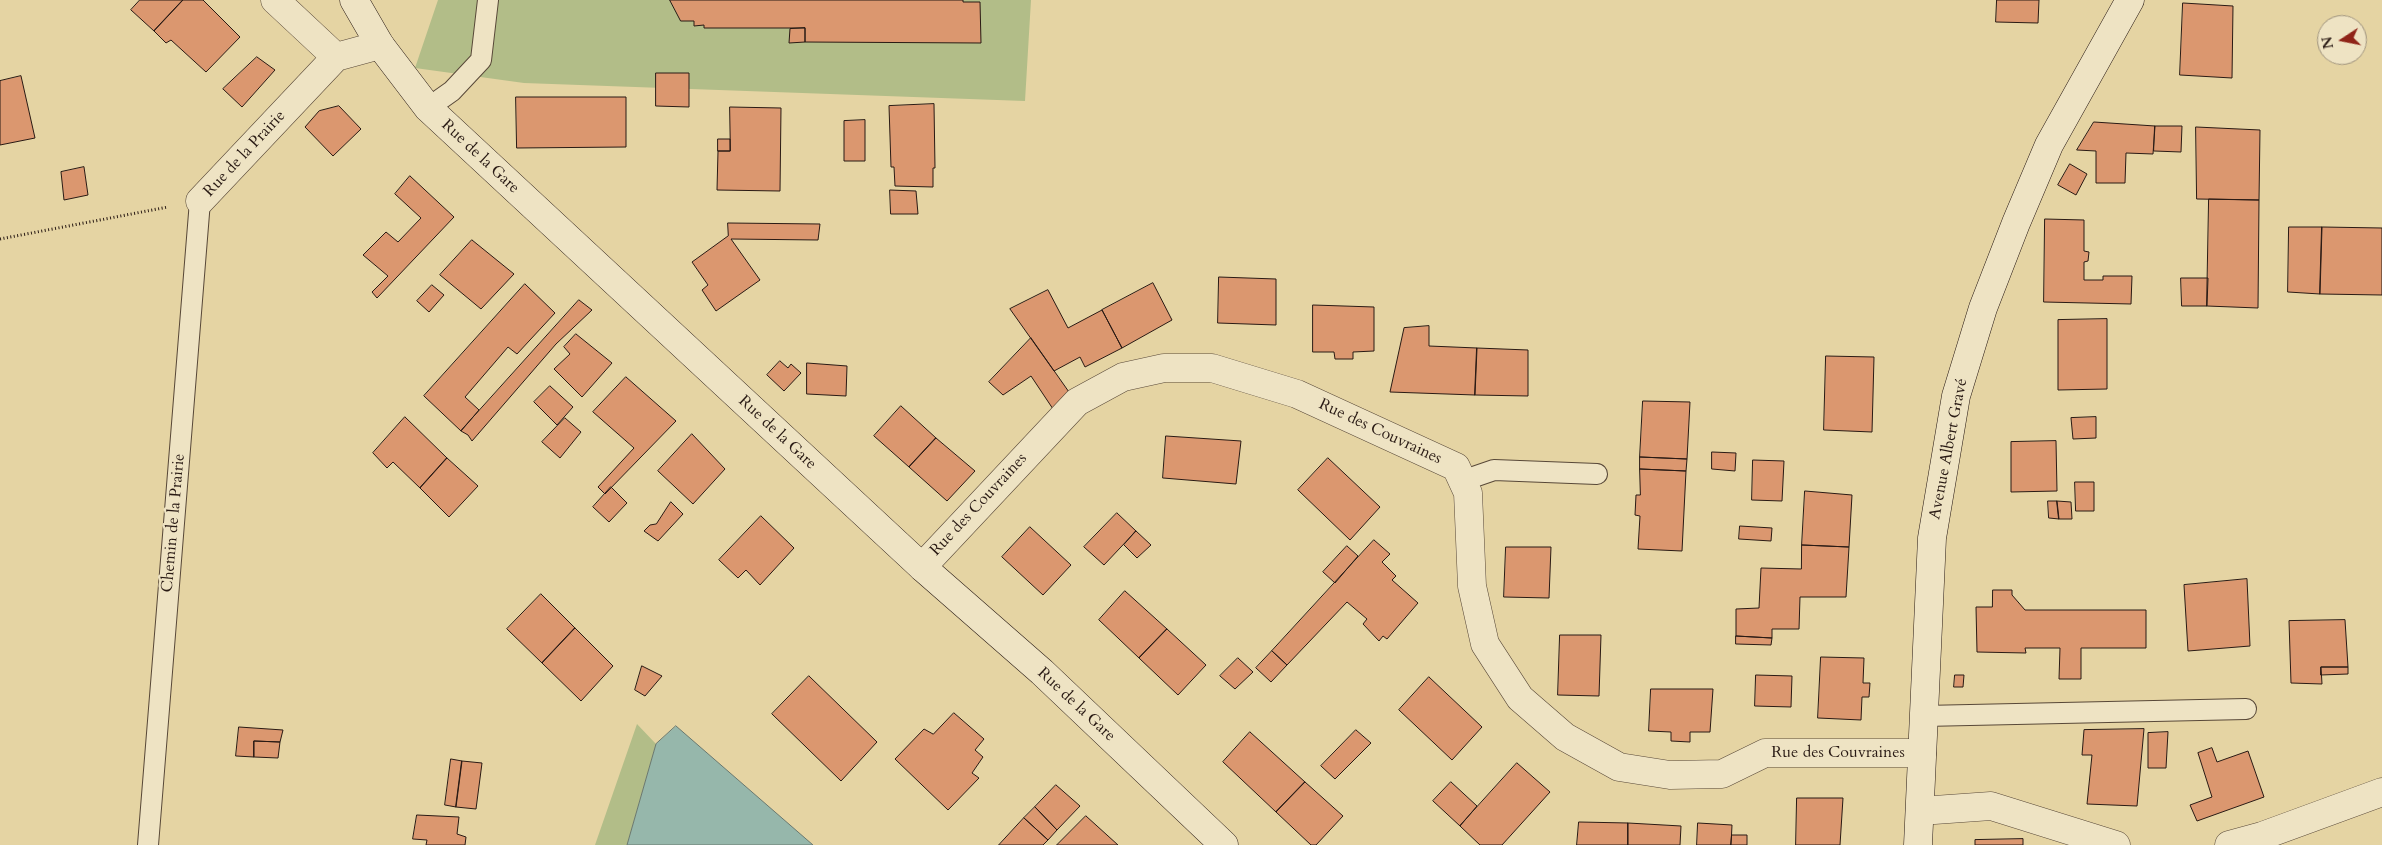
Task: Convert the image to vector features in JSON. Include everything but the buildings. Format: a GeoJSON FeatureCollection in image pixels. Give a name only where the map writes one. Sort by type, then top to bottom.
{"type":"FeatureCollection","features":[{"type":"Feature","properties":{"kind":"street"},"geometry":{"type":"LineString","coordinates":[[275,0],[336,57],[380,46]]}},
{"type":"Feature","properties":{"kind":"street","name":"Rue de la Gare"},"geometry":{"type":"LineString","coordinates":[[354,0],[380,46],[428,108],[922,567],[1042,672],[1224,845]]}},
{"type":"Feature","properties":{"kind":"street","name":"Avenue Albert Gravé"},"geometry":{"type":"LineString","coordinates":[[1918,845],[1932,538],[1956,396],[1983,308],[2016,223],[2050,145],[2130,0]]}},
{"type":"Feature","properties":{"kind":"street","name":"Rue de la Prairie"},"geometry":{"type":"LineString","coordinates":[[200,201],[336,57]]}},
{"type":"Feature","properties":{"kind":"street","name":"Rue des Couvraines"},"geometry":{"type":"LineString","coordinates":[[922,567],[1077,402],[1123,378],[1164,368],[1212,368],[1298,394],[1456,467],[1468,493],[1472,586],[1485,644],[1520,698],[1566,737],[1619,767],[1670,775],[1722,774],[1765,753],[1922,753]]}},
{"type":"Feature","properties":{"kind":"street"},"geometry":{"type":"LineString","coordinates":[[2229,845],[2262,836],[2382,792]]}},
{"type":"Feature","properties":{"kind":"street"},"geometry":{"type":"LineString","coordinates":[[1920,811],[1991,806],[2116,845]]}},
{"type":"Feature","properties":{"kind":"lane"},"geometry":{"type":"LineString","coordinates":[[428,108],[452,91],[481,60],[488,0]]}},
{"type":"Feature","properties":{"kind":"lane","name":"Chemin de la Prairie"},"geometry":{"type":"LineString","coordinates":[[148,845],[200,201]]}},
{"type":"Feature","properties":{"kind":"lane"},"geometry":{"type":"LineString","coordinates":[[1462,481],[1494,470],[1597,474]]}},
{"type":"Feature","properties":{"kind":"lane"},"geometry":{"type":"LineString","coordinates":[[1924,716],[2246,709]]}},
{"type":"Feature","properties":{"kind":"path","name":"Rue de la Prairie"},"geometry":{"type":"LineString","coordinates":[[0,239],[200,201]]}},
{"type":"Feature","properties":{"kind":"green space"},"geometry":{"type":"Polygon","coordinates":[[[438,0],[1031,0],[1025,101],[524,83],[415,68],[438,0]]]}},
{"type":"Feature","properties":{"kind":"green space"},"geometry":{"type":"Polygon","coordinates":[[[637,724],[656,744],[627,845],[595,845],[637,724]]]}},
{"type":"Feature","properties":{"kind":"water"},"geometry":{"type":"Polygon","coordinates":[[[676,726],[813,845],[627,845],[656,744],[676,726]]]}}]}
